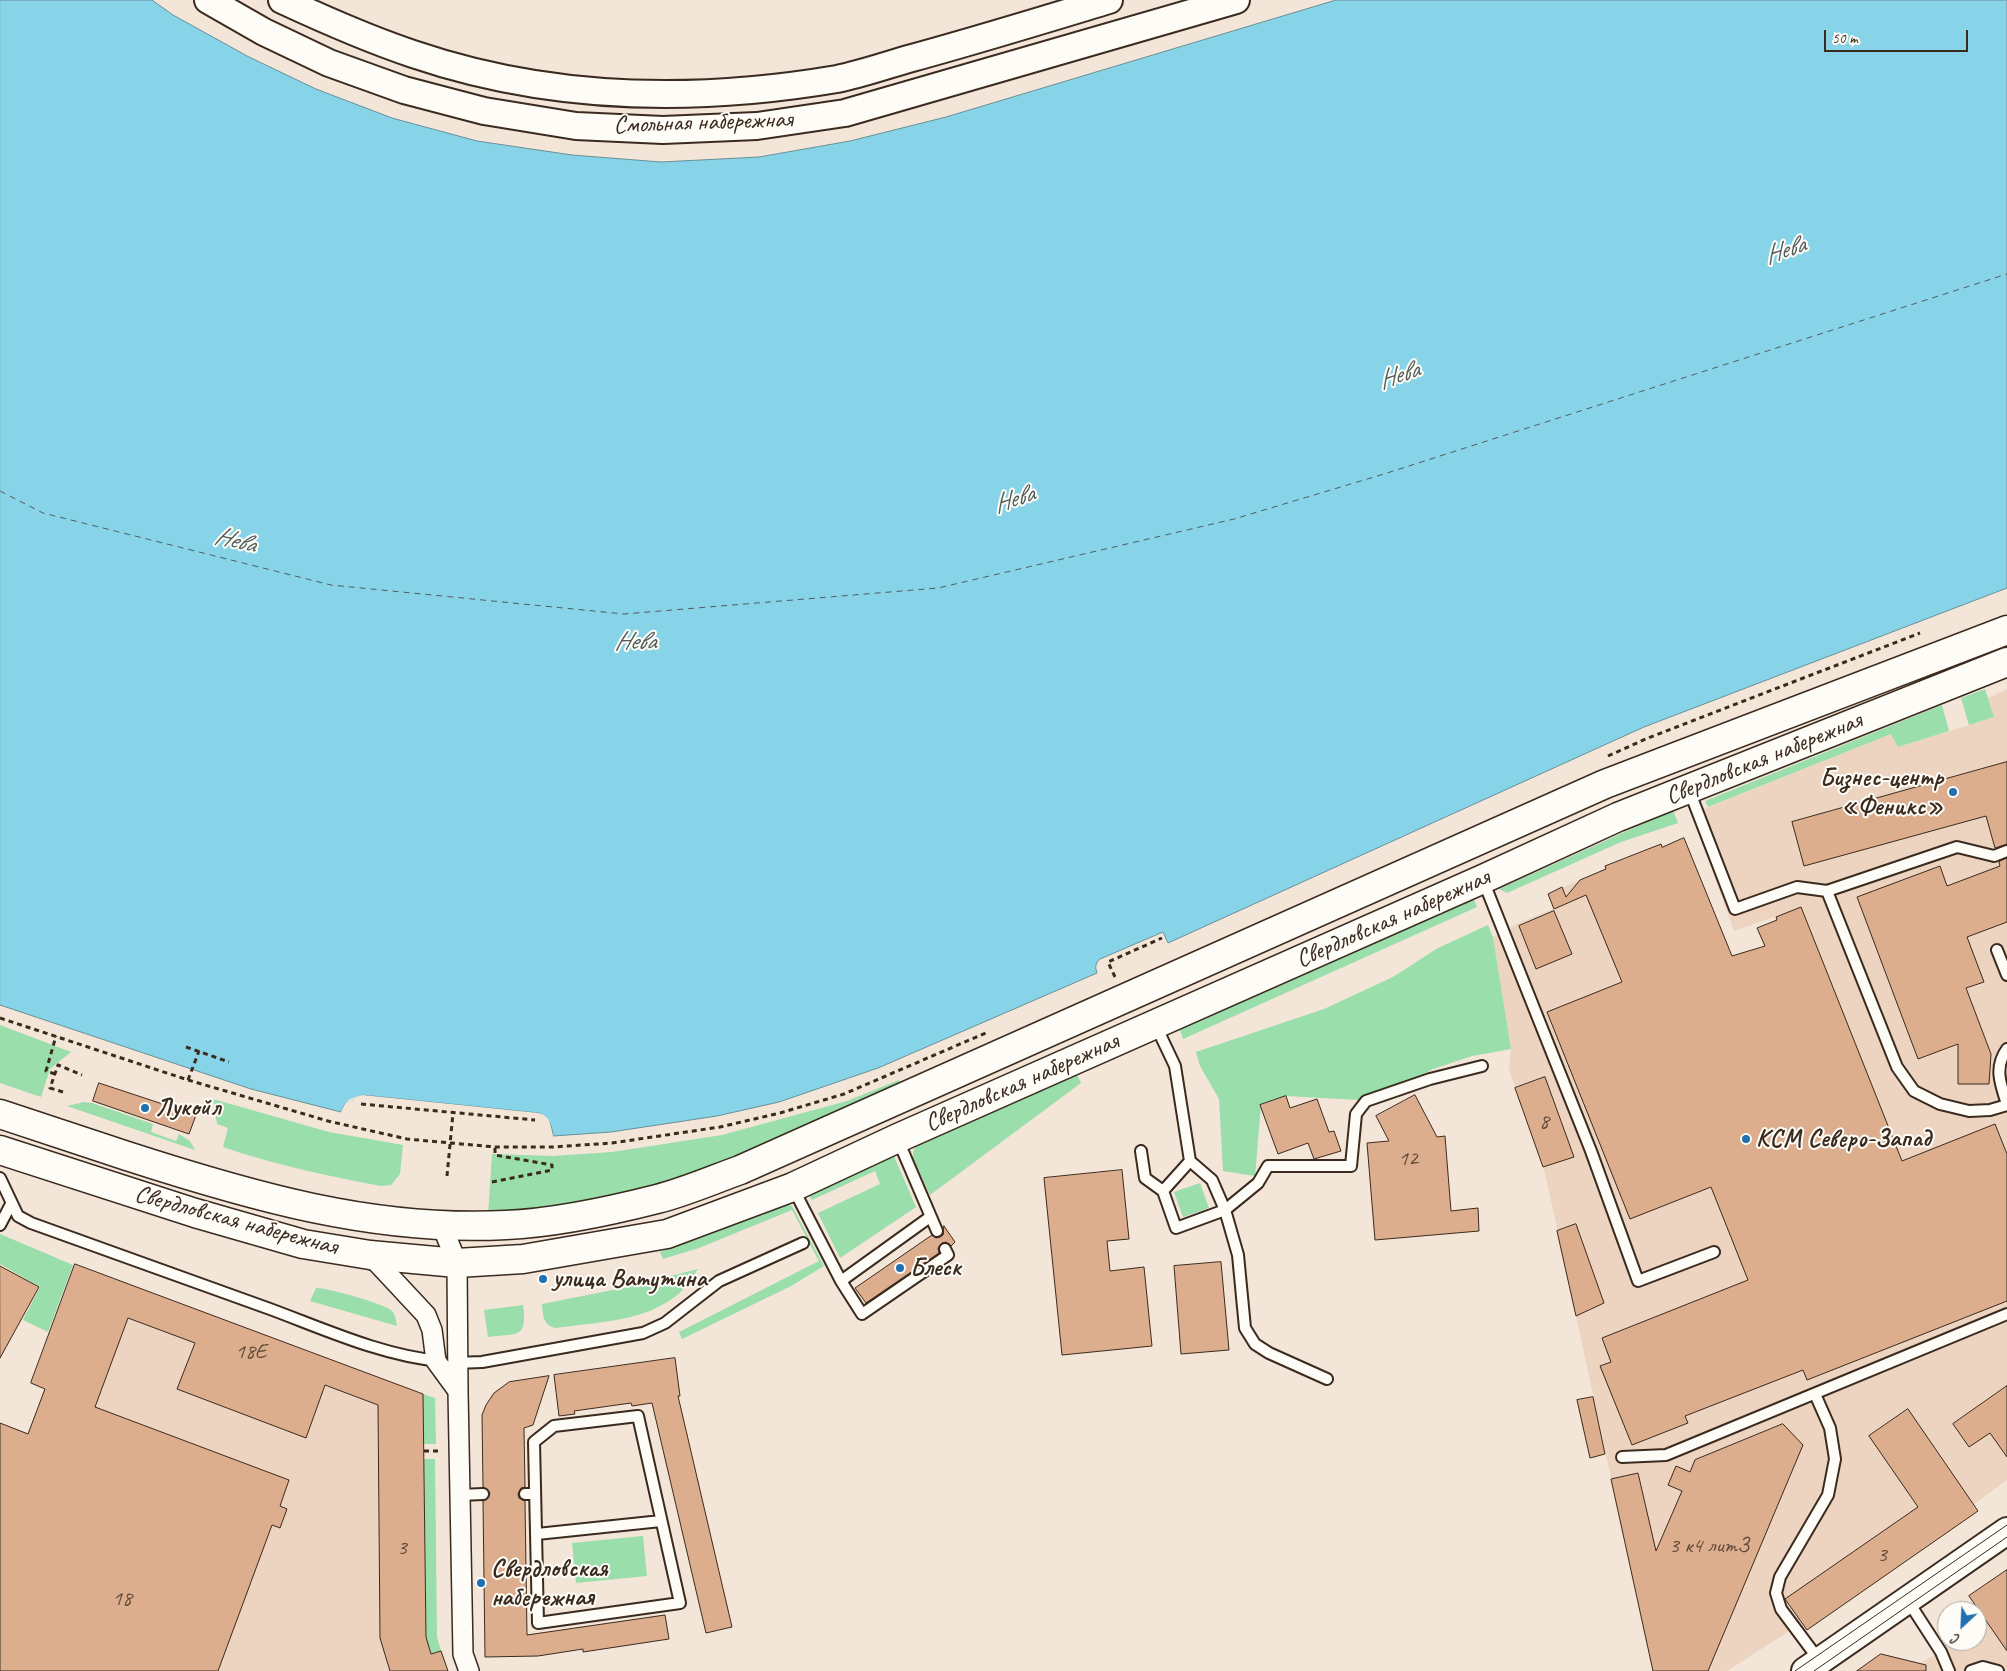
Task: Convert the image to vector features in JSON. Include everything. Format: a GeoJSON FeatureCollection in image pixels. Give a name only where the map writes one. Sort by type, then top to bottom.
{"type":"FeatureCollection","features":[{"type":"Feature","properties":{"kind":"main road","name":"Смольная набережная"},"geometry":{"type":"LineString","coordinates":[[208,0],[264,32],[329,63],[404,90],[484,111],[576,126],[664,130],[757,126],[845,113],[1236,0]]}},
{"type":"Feature","properties":{"kind":"main road","name":"Смольная набережная"},"geometry":{"type":"LineString","coordinates":[[282,0],[344,28],[414,55],[493,76],[578,91],[661,95],[748,91],[839,78],[1109,0]]}},
{"type":"Feature","properties":{"kind":"main road","name":"Свердловская набережная"},"geometry":{"type":"LineString","coordinates":[[0,1114],[188,1176],[302,1206],[382,1222],[442,1226],[507,1225],[586,1215],[658,1199],[740,1170],[1605,784],[2007,630]]}},
{"type":"Feature","properties":{"kind":"main road","name":"Свердловская набережная"},"geometry":{"type":"LineString","coordinates":[[0,1150],[194,1213],[303,1244],[370,1255],[458,1262],[523,1259],[667,1234],[793,1187],[898,1138],[1483,879],[1618,817],[2007,662]]}},
{"type":"Feature","properties":{"kind":"main road"},"geometry":{"type":"LineString","coordinates":[[1812,1666],[2007,1531]]}},
{"type":"Feature","properties":{"kind":"street"},"geometry":{"type":"LineString","coordinates":[[442,1226],[458,1262],[458,1391],[464,1654],[469,1671]]}},
{"type":"Feature","properties":{"kind":"street"},"geometry":{"type":"LineString","coordinates":[[370,1255],[426,1314],[432,1330],[436,1361],[458,1391]]}},
{"type":"Feature","properties":{"kind":"lane"},"geometry":{"type":"LineString","coordinates":[[1689,789],[1735,909],[1797,887],[1827,891],[1957,848],[1994,856],[2007,852]]}},
{"type":"Feature","properties":{"kind":"lane"},"geometry":{"type":"LineString","coordinates":[[1483,879],[1591,1151],[1638,1281],[1714,1252]]}},
{"type":"Feature","properties":{"kind":"lane"},"geometry":{"type":"LineString","coordinates":[[1827,891],[1897,1067],[1914,1091],[1940,1104],[1969,1111],[1990,1110],[2007,1104],[1998,1078],[2001,1057],[2007,1048]]}},
{"type":"Feature","properties":{"kind":"lane"},"geometry":{"type":"LineString","coordinates":[[1997,950],[2007,975]]}},
{"type":"Feature","properties":{"kind":"lane"},"geometry":{"type":"LineString","coordinates":[[1155,1024],[1175,1066],[1190,1161],[1212,1180],[1225,1210],[1238,1255],[1245,1328],[1255,1344],[1269,1353],[1327,1379]]}},
{"type":"Feature","properties":{"kind":"lane"},"geometry":{"type":"LineString","coordinates":[[1141,1151],[1145,1178],[1163,1191],[1176,1228],[1225,1210],[1258,1183],[1268,1166],[1351,1166],[1356,1114],[1366,1102],[1430,1079],[1482,1066]]}},
{"type":"Feature","properties":{"kind":"lane"},"geometry":{"type":"LineString","coordinates":[[898,1138],[937,1231]]}},
{"type":"Feature","properties":{"kind":"lane"},"geometry":{"type":"LineString","coordinates":[[1163,1191],[1190,1161]]}},
{"type":"Feature","properties":{"kind":"lane"},"geometry":{"type":"LineString","coordinates":[[0,1178],[18,1216],[31,1223],[395,1353],[422,1360],[458,1363],[482,1362],[643,1333],[665,1324],[719,1281],[803,1243]]}},
{"type":"Feature","properties":{"kind":"lane"},"geometry":{"type":"LineString","coordinates":[[793,1187],[841,1281],[862,1314],[948,1255],[945,1249]]}},
{"type":"Feature","properties":{"kind":"lane"},"geometry":{"type":"LineString","coordinates":[[0,1225],[11,1204]]}},
{"type":"Feature","properties":{"kind":"lane"},"geometry":{"type":"LineString","coordinates":[[841,1281],[930,1217]]}},
{"type":"Feature","properties":{"kind":"lane"},"geometry":{"type":"LineString","coordinates":[[1622,1457],[1666,1455],[2007,1314]]}},
{"type":"Feature","properties":{"kind":"lane"},"geometry":{"type":"LineString","coordinates":[[1812,1666],[1776,1594],[1780,1577],[1828,1495],[1835,1460],[1830,1428],[1815,1394]]}},
{"type":"Feature","properties":{"kind":"lane"},"geometry":{"type":"LineString","coordinates":[[638,1416],[661,1521],[680,1603],[538,1624],[536,1534],[530,1494],[534,1442],[554,1426],[638,1416]]}},
{"type":"Feature","properties":{"kind":"lane"},"geometry":{"type":"LineString","coordinates":[[460,1495],[483,1494]]}},
{"type":"Feature","properties":{"kind":"lane"},"geometry":{"type":"LineString","coordinates":[[536,1534],[661,1521]]}},
{"type":"Feature","properties":{"kind":"lane"},"geometry":{"type":"LineString","coordinates":[[1908,1600],[1940,1652],[1948,1671]]}},
{"type":"Feature","properties":{"kind":"lane"},"geometry":{"type":"LineString","coordinates":[[1971,1671],[1983,1667],[1998,1671]]}},
{"type":"Feature","properties":{"kind":"path"},"geometry":{"type":"LineString","coordinates":[[1602,758],[1648,738],[1920,633]]}},
{"type":"Feature","properties":{"kind":"path"},"geometry":{"type":"LineString","coordinates":[[1107,980],[1115,976],[1108,962],[1162,938]]}},
{"type":"Feature","properties":{"kind":"path"},"geometry":{"type":"LineString","coordinates":[[0,1018],[188,1080],[328,1121],[407,1139],[495,1147],[552,1147],[612,1143],[720,1127],[844,1094],[989,1031]]}},
{"type":"Feature","properties":{"kind":"path"},"geometry":{"type":"LineString","coordinates":[[55,1074],[46,1071],[56,1036]]}},
{"type":"Feature","properties":{"kind":"path"},"geometry":{"type":"LineString","coordinates":[[186,1047],[229,1062]]}},
{"type":"Feature","properties":{"kind":"path"},"geometry":{"type":"LineString","coordinates":[[188,1080],[199,1051]]}},
{"type":"Feature","properties":{"kind":"path"},"geometry":{"type":"LineString","coordinates":[[64,1092],[50,1088],[58,1066],[82,1075]]}},
{"type":"Feature","properties":{"kind":"path"},"geometry":{"type":"LineString","coordinates":[[361,1104],[535,1120]]}},
{"type":"Feature","properties":{"kind":"path"},"geometry":{"type":"LineString","coordinates":[[447,1176],[453,1113]]}},
{"type":"Feature","properties":{"kind":"path"},"geometry":{"type":"LineString","coordinates":[[492,1182],[552,1170],[552,1165],[495,1155],[495,1147]]}},
{"type":"Feature","properties":{"kind":"path"},"geometry":{"type":"LineString","coordinates":[[424,1451],[441,1451]]}},
{"type":"Feature","properties":{"kind":"shaded area"},"geometry":{"type":"Polygon","coordinates":[[[2007,689],[2007,1480],[1974,1504],[1978,1511],[1807,1630],[1802,1623],[1727,1671],[1653,1671],[1545,1173],[1509,1070],[1511,1049],[1493,937],[1514,925],[1553,909],[1548,894],[1661,844],[1662,847],[1684,838],[1732,956],[1764,946],[1757,928],[1777,920],[1777,916],[1734,931],[1692,814],[1891,734],[1899,747],[1994,717],[1988,698],[2007,689]]]}},
{"type":"Feature","properties":{"kind":"shaded area"},"geometry":{"type":"Polygon","coordinates":[[[75,1264],[423,1394],[426,1637],[431,1654],[441,1651],[448,1671],[0,1671],[0,1423],[28,1433],[44,1389],[31,1383],[75,1264]]]}},
{"type":"Feature","properties":{"kind":"shaded area"},"geometry":{"type":"Polygon","coordinates":[[[2007,1570],[2007,1671],[1857,1671],[1881,1654],[1921,1663],[1938,1651],[1987,1651],[1987,1601],[1972,1601],[1969,1596],[2007,1570]]]}},
{"type":"Feature","properties":{"kind":"green space"},"geometry":{"type":"Polygon","coordinates":[[[1985,689],[1994,717],[1969,725],[1961,698],[1985,689]]]}},
{"type":"Feature","properties":{"kind":"green space"},"geometry":{"type":"Polygon","coordinates":[[[1942,705],[1949,731],[1898,747],[1891,734],[1708,807],[1705,801],[1942,705]]]}},
{"type":"Feature","properties":{"kind":"green space"},"geometry":{"type":"Polygon","coordinates":[[[1673,810],[1678,823],[1621,842],[1507,893],[1499,889],[1673,810]]]}},
{"type":"Feature","properties":{"kind":"green space"},"geometry":{"type":"Polygon","coordinates":[[[1473,898],[1477,907],[1183,1039],[1180,1030],[1473,898]]]}},
{"type":"Feature","properties":{"kind":"green space"},"geometry":{"type":"Polygon","coordinates":[[[1488,925],[1493,937],[1511,1049],[1472,1056],[1433,1069],[1410,1082],[1359,1100],[1286,1096],[1261,1105],[1255,1176],[1223,1171],[1219,1099],[1200,1066],[1196,1052],[1324,1009],[1393,977],[1438,948],[1488,925]]]}},
{"type":"Feature","properties":{"kind":"green space"},"geometry":{"type":"Polygon","coordinates":[[[0,1025],[71,1052],[50,1069],[41,1097],[0,1083],[0,1025]]]}},
{"type":"Feature","properties":{"kind":"green space"},"geometry":{"type":"Polygon","coordinates":[[[1076,1072],[1081,1083],[930,1195],[913,1158],[913,1152],[917,1143],[1076,1072]]]}},
{"type":"Feature","properties":{"kind":"green space"},"geometry":{"type":"Polygon","coordinates":[[[899,1080],[903,1089],[667,1185],[584,1204],[488,1215],[492,1154],[553,1156],[612,1152],[722,1135],[847,1101],[899,1080]]]}},
{"type":"Feature","properties":{"kind":"green space"},"geometry":{"type":"Polygon","coordinates":[[[213,1099],[329,1132],[403,1145],[400,1174],[391,1185],[381,1186],[302,1170],[223,1147],[228,1128],[217,1124],[213,1099]]]}},
{"type":"Feature","properties":{"kind":"green space"},"geometry":{"type":"Polygon","coordinates":[[[84,1102],[153,1124],[151,1132],[176,1141],[179,1134],[190,1141],[195,1150],[67,1106],[84,1102]]]}},
{"type":"Feature","properties":{"kind":"green space"},"geometry":{"type":"Polygon","coordinates":[[[893,1154],[916,1207],[840,1258],[818,1213],[880,1184],[875,1171],[812,1200],[808,1193],[893,1154]]]}},
{"type":"Feature","properties":{"kind":"green space"},"geometry":{"type":"Polygon","coordinates":[[[1200,1183],[1209,1208],[1183,1217],[1174,1192],[1200,1183]]]}},
{"type":"Feature","properties":{"kind":"green space"},"geometry":{"type":"Polygon","coordinates":[[[785,1204],[792,1206],[824,1266],[791,1286],[682,1339],[679,1332],[819,1261],[792,1210],[699,1248],[663,1259],[660,1252],[785,1204]]]}},
{"type":"Feature","properties":{"kind":"green space"},"geometry":{"type":"Polygon","coordinates":[[[0,1234],[73,1265],[48,1332],[23,1320],[40,1287],[0,1264],[0,1234]]]}},
{"type":"Feature","properties":{"kind":"green space"},"geometry":{"type":"Polygon","coordinates":[[[698,1269],[688,1284],[676,1296],[663,1305],[634,1316],[619,1320],[556,1328],[548,1325],[544,1319],[542,1304],[623,1288],[698,1269]]]}},
{"type":"Feature","properties":{"kind":"green space"},"geometry":{"type":"Polygon","coordinates":[[[316,1288],[355,1296],[379,1304],[392,1311],[397,1326],[310,1301],[316,1288]]]}},
{"type":"Feature","properties":{"kind":"green space"},"geometry":{"type":"Polygon","coordinates":[[[523,1305],[524,1324],[518,1333],[488,1337],[484,1310],[523,1305]]]}},
{"type":"Feature","properties":{"kind":"green space"},"geometry":{"type":"Polygon","coordinates":[[[423,1394],[435,1398],[436,1444],[424,1444],[423,1394]]]}},
{"type":"Feature","properties":{"kind":"green space"},"geometry":{"type":"Polygon","coordinates":[[[424,1459],[435,1459],[437,1637],[441,1651],[431,1654],[426,1637],[424,1459]]]}},
{"type":"Feature","properties":{"kind":"green space"},"geometry":{"type":"Polygon","coordinates":[[[643,1536],[647,1576],[576,1583],[572,1543],[643,1536]]]}},
{"type":"Feature","properties":{"kind":"water","name":"Нева"},"geometry":{"type":"Polygon","coordinates":[[[0,0],[152,0],[173,15],[249,57],[316,89],[392,118],[477,141],[572,155],[661,162],[759,157],[850,141],[946,117],[1336,0],[2007,0],[2007,588],[1644,727],[1168,943],[1163,932],[1100,959],[1096,966],[1097,973],[878,1068],[779,1102],[717,1116],[611,1132],[553,1136],[549,1122],[538,1113],[362,1095],[345,1104],[341,1112],[251,1089],[0,1005],[0,0]]]}},
{"type":"Feature","properties":{"kind":"pier"},"geometry":{"type":"Polygon","coordinates":[[[362,1095],[538,1113],[544,1115],[549,1120],[553,1136],[550,1136],[547,1121],[537,1115],[362,1097],[351,1101],[344,1113],[341,1112],[350,1099],[362,1095]]]}},
{"type":"Feature","properties":{"kind":"building","name":"Бизнес-центр «Феникс»"},"geometry":{"type":"Polygon","coordinates":[[[2007,762],[2007,844],[1995,848],[1986,816],[1804,866],[1792,822],[2007,762]]]}},
{"type":"Feature","properties":{"kind":"building","name":"КСМ Северо-Запад"},"geometry":{"type":"Polygon","coordinates":[[[1684,838],[1732,956],[1765,946],[1757,928],[1777,920],[1776,917],[1801,907],[1902,1161],[1995,1124],[2007,1154],[2007,1301],[1807,1380],[1803,1370],[1685,1416],[1688,1423],[1632,1445],[1600,1366],[1611,1362],[1602,1338],[1748,1280],[1711,1187],[1630,1219],[1547,1012],[1622,982],[1586,895],[1554,909],[1548,894],[1562,887],[1566,897],[1580,880],[1606,869],[1605,866],[1661,844],[1662,847],[1684,838]]]}},
{"type":"Feature","properties":{"kind":"building"},"geometry":{"type":"Polygon","coordinates":[[[2007,858],[2007,922],[1967,937],[1984,982],[1966,988],[1991,1054],[1989,1084],[1958,1084],[1958,1044],[1918,1059],[1857,897],[1940,866],[1947,886],[2000,866],[1999,862],[2007,858]]]}},
{"type":"Feature","properties":{"kind":"building"},"geometry":{"type":"Polygon","coordinates":[[[1554,911],[1572,954],[1536,969],[1519,926],[1554,911]]]}},
{"type":"Feature","properties":{"kind":"building"},"geometry":{"type":"Polygon","coordinates":[[[1545,1077],[1574,1157],[1543,1167],[1515,1088],[1545,1077]]]}},
{"type":"Feature","properties":{"kind":"building","name":"Лукойл"},"geometry":{"type":"Polygon","coordinates":[[[99,1083],[196,1115],[189,1134],[93,1101],[99,1083]]]}},
{"type":"Feature","properties":{"kind":"building"},"geometry":{"type":"Polygon","coordinates":[[[1415,1095],[1437,1137],[1445,1136],[1451,1211],[1478,1208],[1479,1231],[1375,1240],[1367,1143],[1389,1141],[1376,1116],[1415,1095]]]}},
{"type":"Feature","properties":{"kind":"building"},"geometry":{"type":"Polygon","coordinates":[[[1286,1096],[1290,1108],[1317,1099],[1329,1132],[1334,1131],[1341,1151],[1314,1159],[1308,1143],[1278,1154],[1260,1105],[1286,1096]]]}},
{"type":"Feature","properties":{"kind":"building"},"geometry":{"type":"Polygon","coordinates":[[[1122,1170],[1129,1239],[1107,1241],[1110,1271],[1144,1267],[1152,1346],[1062,1355],[1044,1178],[1122,1170]]]}},
{"type":"Feature","properties":{"kind":"building"},"geometry":{"type":"Polygon","coordinates":[[[1576,1224],[1604,1303],[1576,1316],[1557,1231],[1576,1224]]]}},
{"type":"Feature","properties":{"kind":"building","name":"Блеск"},"geometry":{"type":"Polygon","coordinates":[[[944,1226],[955,1242],[951,1246],[946,1242],[942,1243],[938,1248],[939,1253],[866,1303],[855,1288],[932,1235],[936,1238],[943,1235],[944,1226]]]}},
{"type":"Feature","properties":{"kind":"building"},"geometry":{"type":"Polygon","coordinates":[[[1221,1262],[1229,1350],[1181,1354],[1174,1266],[1221,1262]]]}},
{"type":"Feature","properties":{"kind":"building"},"geometry":{"type":"Polygon","coordinates":[[[75,1264],[423,1394],[426,1637],[431,1654],[441,1651],[448,1671],[390,1671],[380,1638],[378,1405],[325,1385],[306,1438],[177,1389],[195,1343],[128,1318],[95,1407],[289,1480],[280,1506],[287,1509],[280,1528],[272,1525],[218,1671],[0,1671],[0,1423],[28,1434],[45,1389],[31,1383],[75,1264]]]}},
{"type":"Feature","properties":{"kind":"building"},"geometry":{"type":"Polygon","coordinates":[[[0,1266],[39,1287],[0,1358],[0,1266]]]}},
{"type":"Feature","properties":{"kind":"building"},"geometry":{"type":"Polygon","coordinates":[[[675,1358],[680,1396],[678,1396],[732,1627],[706,1633],[652,1403],[632,1406],[631,1403],[574,1411],[575,1414],[559,1416],[554,1375],[675,1358]]]}},
{"type":"Feature","properties":{"kind":"building"},"geometry":{"type":"Polygon","coordinates":[[[549,1376],[533,1425],[524,1428],[525,1487],[521,1488],[518,1494],[519,1498],[525,1501],[527,1635],[665,1615],[669,1639],[583,1652],[583,1649],[538,1656],[485,1657],[483,1501],[490,1494],[483,1487],[482,1415],[494,1393],[509,1382],[549,1376]]]}},
{"type":"Feature","properties":{"kind":"building"},"geometry":{"type":"Polygon","coordinates":[[[2007,1386],[2007,1457],[1990,1433],[1969,1447],[1953,1424],[2007,1386]]]}},
{"type":"Feature","properties":{"kind":"building"},"geometry":{"type":"Polygon","coordinates":[[[1593,1397],[1605,1454],[1590,1458],[1577,1400],[1593,1397]]]}},
{"type":"Feature","properties":{"kind":"building"},"geometry":{"type":"Polygon","coordinates":[[[1908,1409],[1978,1511],[1807,1630],[1785,1599],[1918,1507],[1869,1436],[1908,1409]]]}},
{"type":"Feature","properties":{"kind":"building"},"geometry":{"type":"Polygon","coordinates":[[[1783,1424],[1803,1445],[1708,1671],[1653,1671],[1611,1479],[1638,1473],[1656,1551],[1682,1491],[1668,1485],[1676,1466],[1690,1472],[1695,1460],[1783,1424]]]}},
{"type":"Feature","properties":{"kind":"building"},"geometry":{"type":"Polygon","coordinates":[[[2007,1570],[2007,1651],[1987,1622],[1987,1601],[1972,1601],[1969,1596],[2007,1570]]]}},
{"type":"Feature","properties":{"kind":"building"},"geometry":{"type":"Polygon","coordinates":[[[1881,1654],[1926,1665],[1926,1671],[1857,1671],[1881,1654]]]}},
{"type":"Feature","properties":{"kind":"ferry route"},"geometry":{"type":"LineString","coordinates":[[0,491],[43,513],[331,585],[624,614],[938,588],[1234,519],[1384,474],[2007,274]]}},
{"type":"Feature","properties":{"kind":"tram line"},"geometry":{"type":"LineString","coordinates":[[1795,1671],[2007,1525]]}},
{"type":"Feature","properties":{"kind":"tram line"},"geometry":{"type":"LineString","coordinates":[[1814,1671],[2007,1537]]}},
{"type":"Feature","properties":{"kind":"place","name":"Бизнес-центр «Феникс»"},"geometry":{"type":"Point","coordinates":[1953,792]}},
{"type":"Feature","properties":{"kind":"place","name":"Лукойл"},"geometry":{"type":"Point","coordinates":[145,1108]}},
{"type":"Feature","properties":{"kind":"place","name":"КСМ Северо-Запад"},"geometry":{"type":"Point","coordinates":[1746,1139]}},
{"type":"Feature","properties":{"kind":"place","name":"Блеск"},"geometry":{"type":"Point","coordinates":[900,1268]}},
{"type":"Feature","properties":{"kind":"place","name":"улица Ватутина"},"geometry":{"type":"Point","coordinates":[543,1279]}},
{"type":"Feature","properties":{"kind":"place","name":"Свердловская набережная"},"geometry":{"type":"Point","coordinates":[481,1583]}}]}
